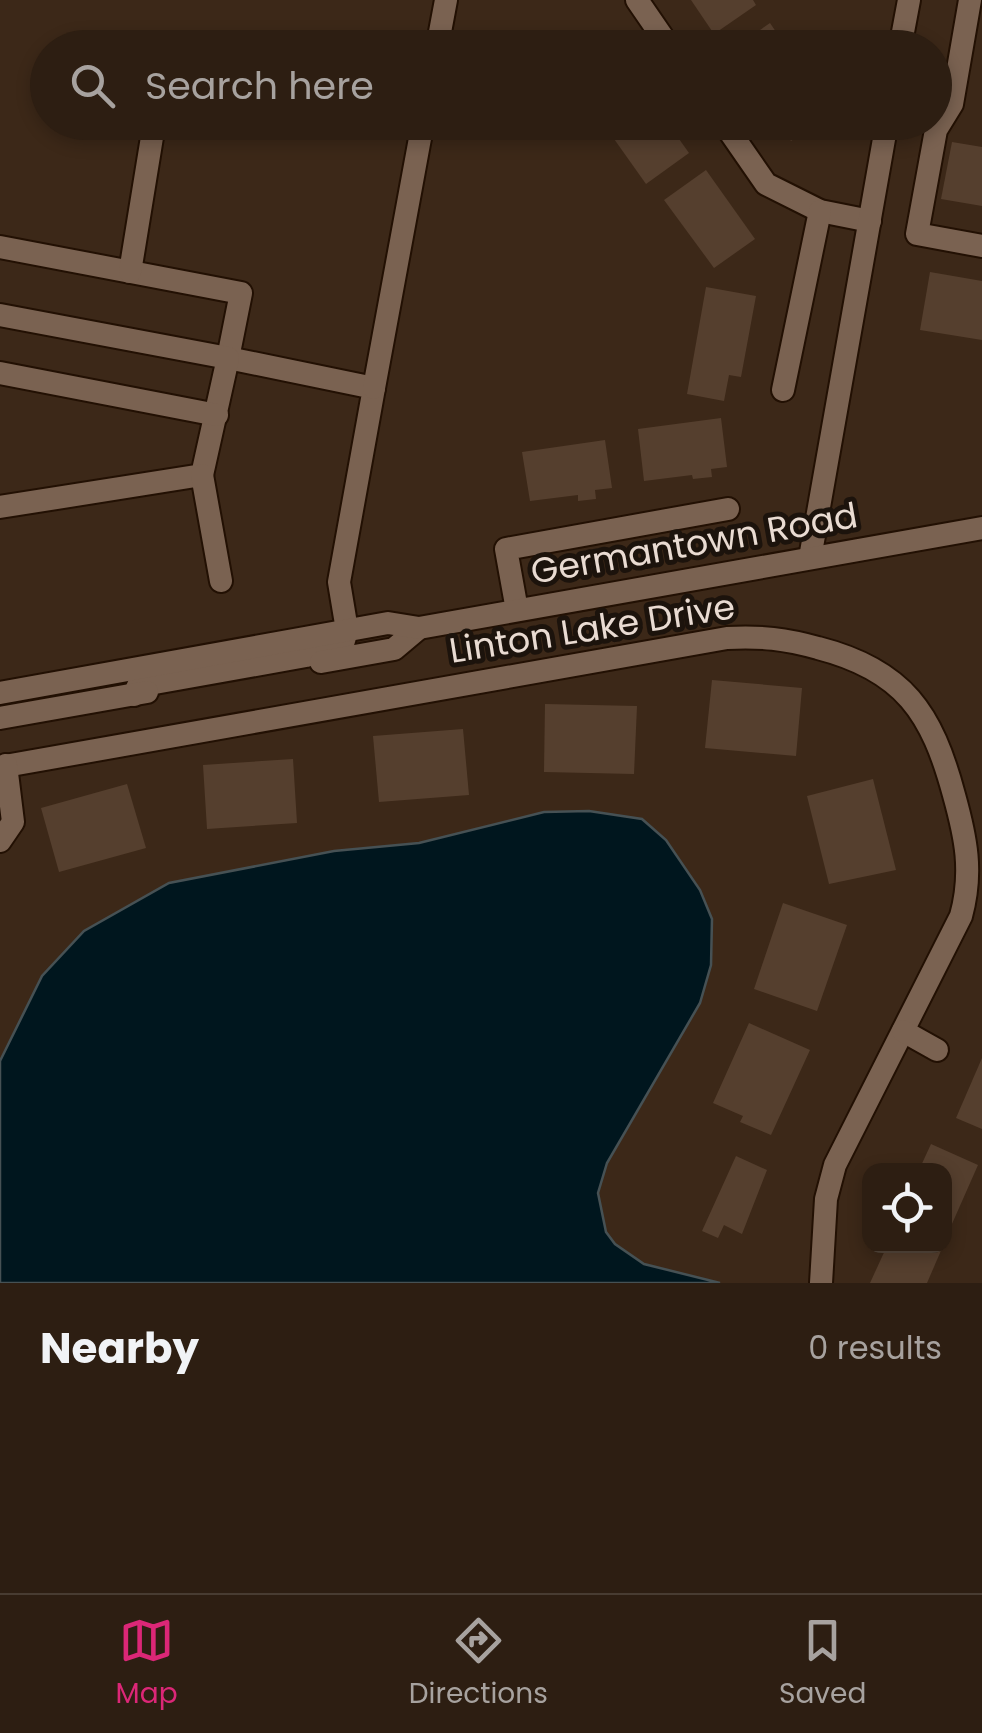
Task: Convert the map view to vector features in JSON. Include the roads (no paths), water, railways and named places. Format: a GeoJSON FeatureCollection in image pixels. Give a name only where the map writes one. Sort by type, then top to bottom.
{"type":"FeatureCollection","features":[{"type":"Feature","properties":{"kind":"street"},"geometry":{"type":"LineString","coordinates":[[440,30],[446,0]]}},
{"type":"Feature","properties":{"kind":"street"},"geometry":{"type":"LineString","coordinates":[[637,0],[658,30]]}},
{"type":"Feature","properties":{"kind":"street"},"geometry":{"type":"LineString","coordinates":[[903,30],[909,0]]}},
{"type":"Feature","properties":{"kind":"street"},"geometry":{"type":"LineString","coordinates":[[952,104],[970,0]]}},
{"type":"Feature","properties":{"kind":"street"},"geometry":{"type":"LineString","coordinates":[[130,272],[153,140]]}},
{"type":"Feature","properties":{"kind":"street"},"geometry":{"type":"LineString","coordinates":[[134,694],[138,686],[332,650],[343,644],[347,630],[339,582],[421,140]]}},
{"type":"Feature","properties":{"kind":"street"},"geometry":{"type":"LineString","coordinates":[[735,140],[766,184],[820,212],[870,221]]}},
{"type":"Feature","properties":{"kind":"street"},"geometry":{"type":"LineString","coordinates":[[810,558],[884,140]]}},
{"type":"Feature","properties":{"kind":"street"},"geometry":{"type":"LineString","coordinates":[[934,140],[916,234],[982,246]]}},
{"type":"Feature","properties":{"kind":"street"},"geometry":{"type":"LineString","coordinates":[[783,390],[820,212]]}},
{"type":"Feature","properties":{"kind":"street"},"geometry":{"type":"LineString","coordinates":[[0,247],[241,293],[202,475],[221,581]]}},
{"type":"Feature","properties":{"kind":"street"},"geometry":{"type":"LineString","coordinates":[[0,316],[374,388]]}},
{"type":"Feature","properties":{"kind":"street"},"geometry":{"type":"LineString","coordinates":[[0,373],[217,415]]}},
{"type":"Feature","properties":{"kind":"street"},"geometry":{"type":"LineString","coordinates":[[0,507],[202,475]]}},
{"type":"Feature","properties":{"kind":"street"},"geometry":{"type":"LineString","coordinates":[[518,610],[506,549],[728,508]]}},
{"type":"Feature","properties":{"kind":"street","name":"Germantown Road"},"geometry":{"type":"LineString","coordinates":[[0,693],[388,623],[420,628],[982,528]]}},
{"type":"Feature","properties":{"kind":"street","name":"Germantown Road"},"geometry":{"type":"LineString","coordinates":[[0,718],[394,649],[420,628]]}},
{"type":"Feature","properties":{"kind":"street","name":"Linton Lake Drive"},"geometry":{"type":"LineString","coordinates":[[0,841],[13,822],[3,766],[727,638],[779,638],[837,652],[884,674],[920,710],[937,740],[968,847],[969,880],[961,916],[830,1182],[821,1283]]}},
{"type":"Feature","properties":{"kind":"street"},"geometry":{"type":"LineString","coordinates":[[903,1031],[936,1050]]}},
{"type":"Feature","properties":{"kind":"water"},"geometry":{"type":"Polygon","coordinates":[[[589,811],[642,819],[666,840],[700,890],[712,919],[711,965],[700,1003],[607,1163],[598,1193],[606,1232],[615,1244],[644,1264],[720,1283],[0,1283],[0,1061],[42,976],[84,931],[169,883],[334,851],[419,843],[544,812],[589,811]]]}}]}
